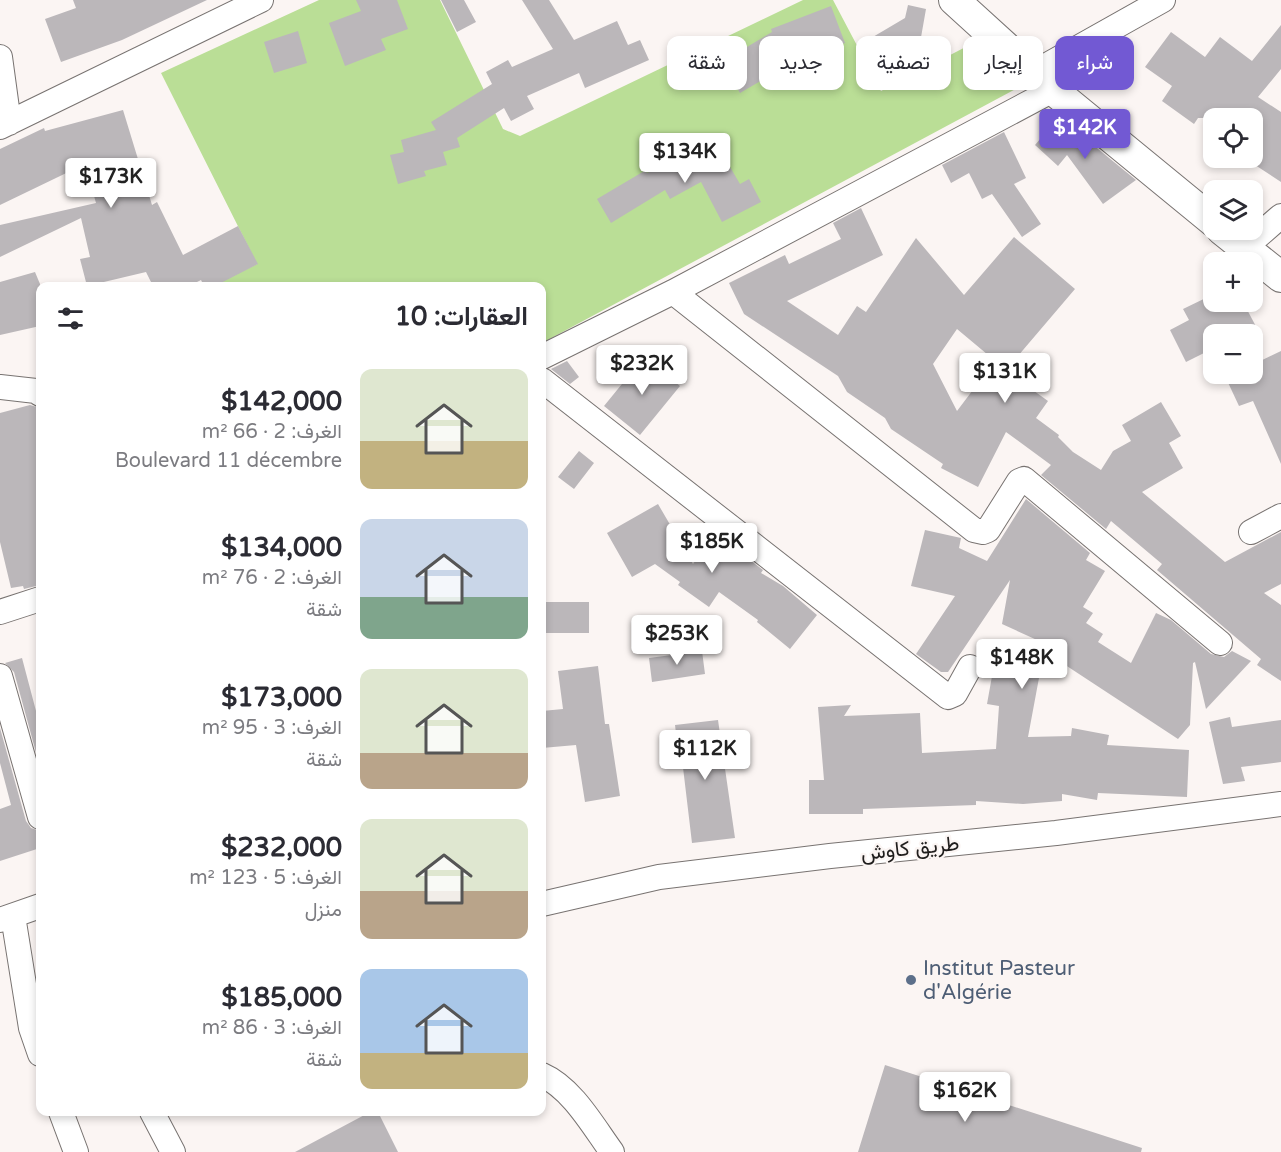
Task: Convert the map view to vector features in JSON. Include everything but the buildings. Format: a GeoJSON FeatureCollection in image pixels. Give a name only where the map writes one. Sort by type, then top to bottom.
{"type":"FeatureCollection","features":[{"type":"Feature","properties":{"kind":"main road"},"geometry":{"type":"LineString","coordinates":[[954,0],[994,36]]}},
{"type":"Feature","properties":{"kind":"main road"},"geometry":{"type":"LineString","coordinates":[[1043,81],[1203,213]]}},
{"type":"Feature","properties":{"kind":"main road"},"geometry":{"type":"LineString","coordinates":[[1234,240],[1281,277]]}},
{"type":"Feature","properties":{"kind":"street"},"geometry":{"type":"LineString","coordinates":[[0,57],[5,125],[261,0]]}},
{"type":"Feature","properties":{"kind":"street"},"geometry":{"type":"LineString","coordinates":[[1043,81],[1163,0]]}},
{"type":"Feature","properties":{"kind":"street"},"geometry":{"type":"LineString","coordinates":[[546,355],[673,292],[1027,90]]}},
{"type":"Feature","properties":{"kind":"street"},"geometry":{"type":"LineString","coordinates":[[1263,225],[1281,216]]}},
{"type":"Feature","properties":{"kind":"street"},"geometry":{"type":"LineString","coordinates":[[673,292],[974,530],[983,532],[988,530],[1019,481],[1024,479],[1220,643]]}},
{"type":"Feature","properties":{"kind":"street"},"geometry":{"type":"LineString","coordinates":[[546,383],[948,697],[955,694],[970,667]]}},
{"type":"Feature","properties":{"kind":"street"},"geometry":{"type":"LineString","coordinates":[[0,387],[36,391]]}},
{"type":"Feature","properties":{"kind":"street"},"geometry":{"type":"LineString","coordinates":[[1251,532],[1281,516]]}},
{"type":"Feature","properties":{"kind":"street"},"geometry":{"type":"LineString","coordinates":[[0,612],[36,600]]}},
{"type":"Feature","properties":{"kind":"street"},"geometry":{"type":"LineString","coordinates":[[0,676],[36,803]]}},
{"type":"Feature","properties":{"kind":"street","name":"طريق كاوش"},"geometry":{"type":"LineString","coordinates":[[546,903],[659,877],[830,856],[1068,832],[1281,804]]}},
{"type":"Feature","properties":{"kind":"street"},"geometry":{"type":"LineString","coordinates":[[36,907],[7,918],[36,1042]]}},
{"type":"Feature","properties":{"kind":"street"},"geometry":{"type":"LineString","coordinates":[[546,1077],[585,1113],[612,1152]]}},
{"type":"Feature","properties":{"kind":"street"},"geometry":{"type":"LineString","coordinates":[[62,1116],[76,1152]]}},
{"type":"Feature","properties":{"kind":"street"},"geometry":{"type":"LineString","coordinates":[[154,1116],[173,1152]]}},
{"type":"Feature","properties":{"kind":"green space"},"geometry":{"type":"Polygon","coordinates":[[[319,0],[440,0],[503,129],[520,136],[667,65],[667,90],[747,90],[747,36],[728,36],[803,0],[833,0],[856,44],[856,90],[951,90],[951,55],[963,48],[963,90],[1014,90],[546,341],[546,282],[219,282],[257,264],[161,73],[319,0]]]}},
{"type":"Feature","properties":{"kind":"place","name":"Institut Pasteur d'Algérie"},"geometry":{"type":"Point","coordinates":[911,980]}}]}
